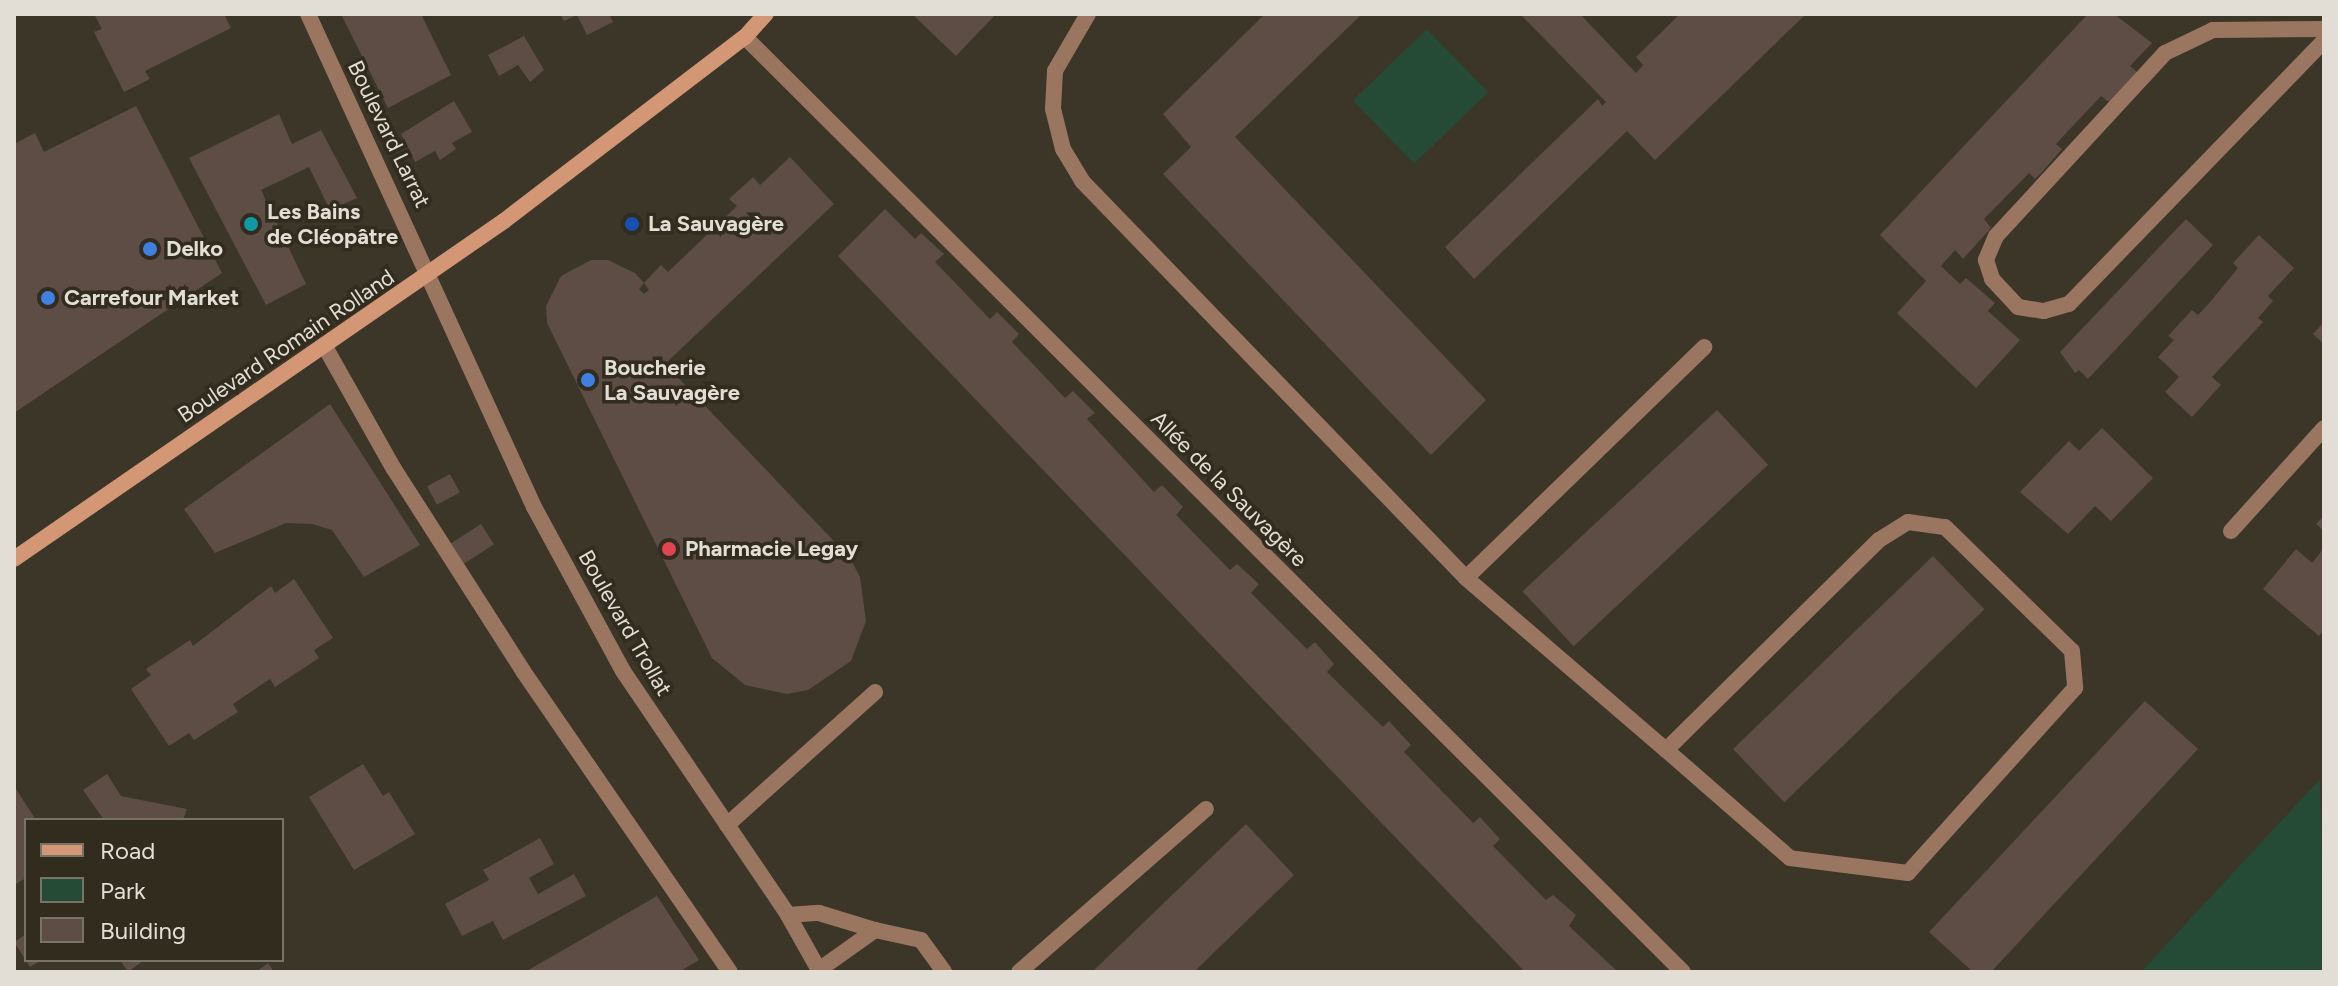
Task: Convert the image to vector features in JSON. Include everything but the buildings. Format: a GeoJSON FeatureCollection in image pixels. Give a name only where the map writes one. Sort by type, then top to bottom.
{"type":"FeatureCollection","features":[{"type":"Feature","properties":{"kind":"main road","name":"Boulevard Romain Rolland"},"geometry":{"type":"LineString","coordinates":[[14,559],[429,274],[745,37],[766,14]]}},
{"type":"Feature","properties":{"kind":"street","name":"Boulevard Larrat"},"geometry":{"type":"LineString","coordinates":[[308,14],[429,274]]}},
{"type":"Feature","properties":{"kind":"street"},"geometry":{"type":"LineString","coordinates":[[1088,14],[1055,71],[1053,109],[1063,149],[1082,181],[1466,578],[1790,858],[1908,873],[2075,688],[2072,651],[1945,527],[1908,522],[1879,540],[1666,750]]}},
{"type":"Feature","properties":{"kind":"street"},"geometry":{"type":"LineString","coordinates":[[2324,29],[2213,30],[2165,53],[1996,236],[1986,260],[1992,279],[2018,307],[2044,311],[2069,304],[2324,41]]}},
{"type":"Feature","properties":{"kind":"street","name":"Allée de la Sauvagère"},"geometry":{"type":"LineString","coordinates":[[745,37],[1683,972]]}},
{"type":"Feature","properties":{"kind":"street","name":"Boulevard Trollat"},"geometry":{"type":"LineString","coordinates":[[429,274],[534,507],[623,671],[788,915],[819,971]]}},
{"type":"Feature","properties":{"kind":"street"},"geometry":{"type":"LineString","coordinates":[[324,345],[394,469],[523,671],[730,972]]}},
{"type":"Feature","properties":{"kind":"street"},"geometry":{"type":"LineString","coordinates":[[1466,578],[1704,347]]}},
{"type":"Feature","properties":{"kind":"street"},"geometry":{"type":"LineString","coordinates":[[2231,531],[2324,428]]}},
{"type":"Feature","properties":{"kind":"street"},"geometry":{"type":"LineString","coordinates":[[727,825],[875,692]]}},
{"type":"Feature","properties":{"kind":"street"},"geometry":{"type":"LineString","coordinates":[[1019,972],[1206,809]]}},
{"type":"Feature","properties":{"kind":"street"},"geometry":{"type":"LineString","coordinates":[[788,915],[819,913],[921,940],[944,972]]}},
{"type":"Feature","properties":{"kind":"street"},"geometry":{"type":"LineString","coordinates":[[819,971],[875,930]]}},
{"type":"Feature","properties":{"kind":"green space"},"geometry":{"type":"Polygon","coordinates":[[[1427,29],[1488,92],[1414,164],[1353,101],[1427,29]]]}},
{"type":"Feature","properties":{"kind":"green space"},"geometry":{"type":"Polygon","coordinates":[[[2320,779],[2324,972],[2141,972],[2320,779]]]}},
{"type":"Feature","properties":{"kind":"place","name":"Les Bains de Cléopâtre"},"geometry":{"type":"Point","coordinates":[251,224]}},
{"type":"Feature","properties":{"kind":"place","name":"La Sauvagère"},"geometry":{"type":"Point","coordinates":[632,224]}},
{"type":"Feature","properties":{"kind":"place","name":"Delko"},"geometry":{"type":"Point","coordinates":[150,249]}},
{"type":"Feature","properties":{"kind":"place","name":"Carrefour Market"},"geometry":{"type":"Point","coordinates":[48,298]}},
{"type":"Feature","properties":{"kind":"place","name":"Boucherie La Sauvagère"},"geometry":{"type":"Point","coordinates":[588,380]}},
{"type":"Feature","properties":{"kind":"place","name":"Pharmacie Legay"},"geometry":{"type":"Point","coordinates":[669,549]}}]}
